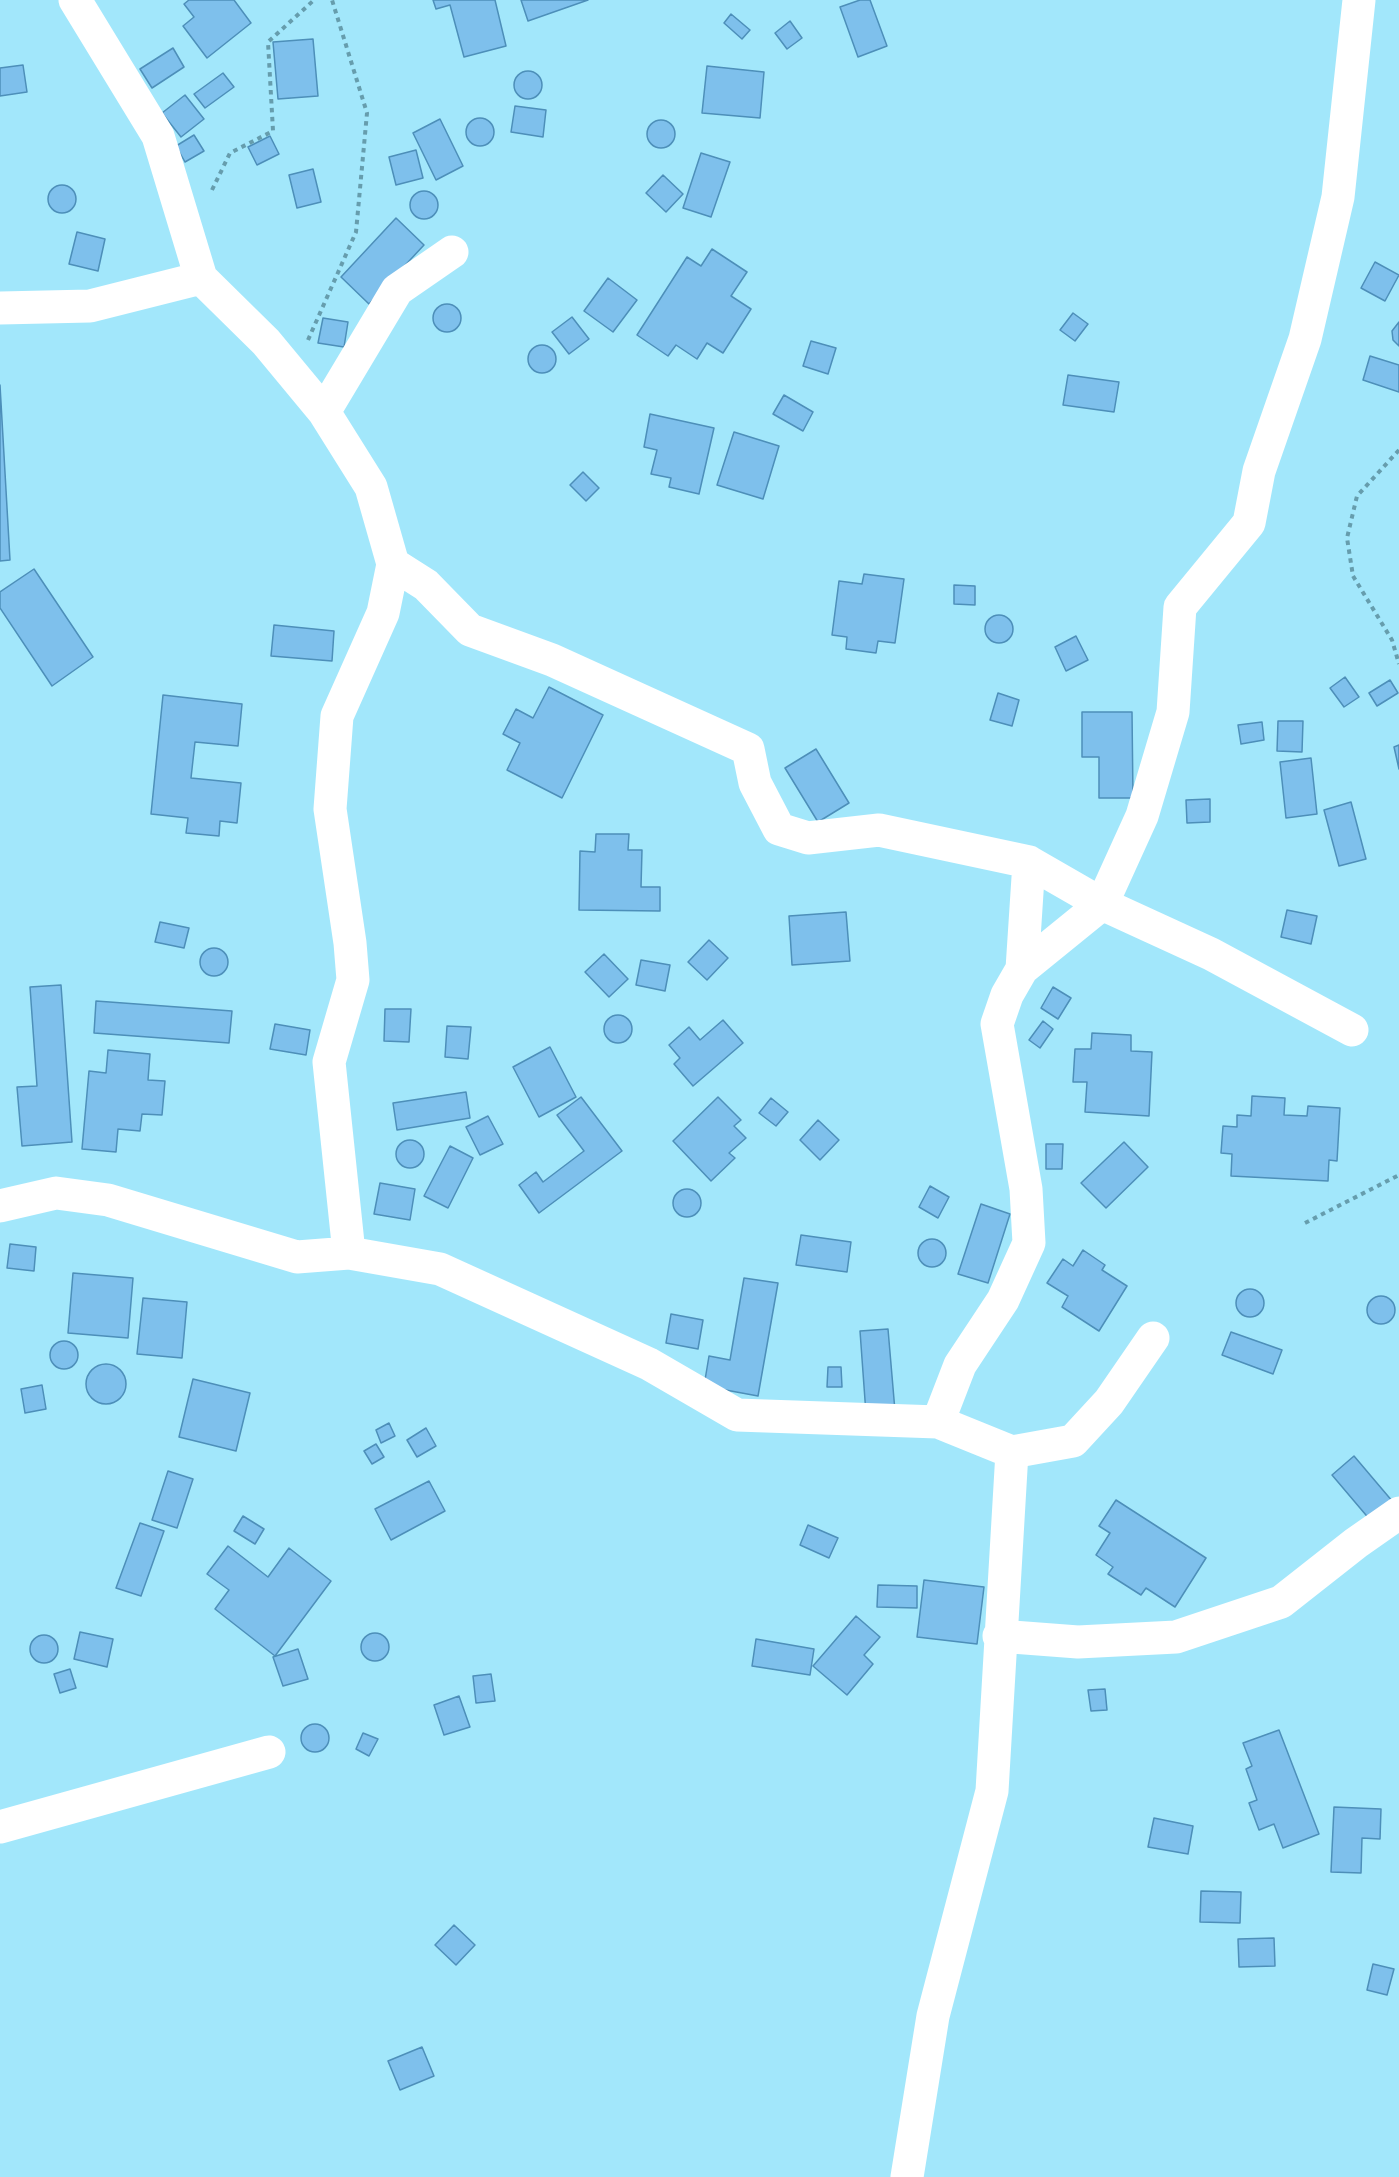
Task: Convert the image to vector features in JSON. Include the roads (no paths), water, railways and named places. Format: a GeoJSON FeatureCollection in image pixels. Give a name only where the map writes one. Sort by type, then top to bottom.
{"type":"FeatureCollection","features":[{"type":"Feature","properties":{"kind":"street"},"geometry":{"type":"LineString","coordinates":[[75,0],[158,136],[201,278],[293,374],[324,412],[371,487],[393,564],[382,613],[337,716],[330,809],[350,943],[353,980],[329,1062],[349,1253]]}},
{"type":"Feature","properties":{"kind":"street"},"geometry":{"type":"LineString","coordinates":[[938,1422],[960,1365],[1003,1300],[1029,1243],[1026,1189],[997,1024],[1007,995],[1022,969],[1102,904],[1142,816],[1173,712],[1180,607],[1249,523],[1259,471],[1305,339],[1338,197],[1359,0]]}},
{"type":"Feature","properties":{"kind":"street"},"geometry":{"type":"LineString","coordinates":[[324,412],[397,290],[452,252]]}},
{"type":"Feature","properties":{"kind":"street"},"geometry":{"type":"LineString","coordinates":[[0,308],[90,306],[201,278]]}},
{"type":"Feature","properties":{"kind":"street"},"geometry":{"type":"LineString","coordinates":[[393,564],[426,585],[470,630],[552,660],[748,749],[755,783],[779,830],[808,838],[879,830],[1029,862],[1102,904],[1211,954],[1352,1030]]}},
{"type":"Feature","properties":{"kind":"street"},"geometry":{"type":"LineString","coordinates":[[1022,969],[1029,862]]}},
{"type":"Feature","properties":{"kind":"street"},"geometry":{"type":"LineString","coordinates":[[0,1206],[56,1193],[108,1200],[297,1257],[349,1253],[440,1269],[649,1364],[737,1415],[938,1422],[1012,1452],[1073,1441],[1109,1402],[1153,1338]]}},
{"type":"Feature","properties":{"kind":"street"},"geometry":{"type":"LineString","coordinates":[[907,2177],[933,2016],[992,1791],[999,1636],[1012,1452]]}},
{"type":"Feature","properties":{"kind":"street"},"geometry":{"type":"LineString","coordinates":[[999,1636],[1078,1642],[1176,1637],[1281,1602],[1356,1543],[1399,1513]]}},
{"type":"Feature","properties":{"kind":"street"},"geometry":{"type":"LineString","coordinates":[[0,1827],[269,1752]]}}]}
